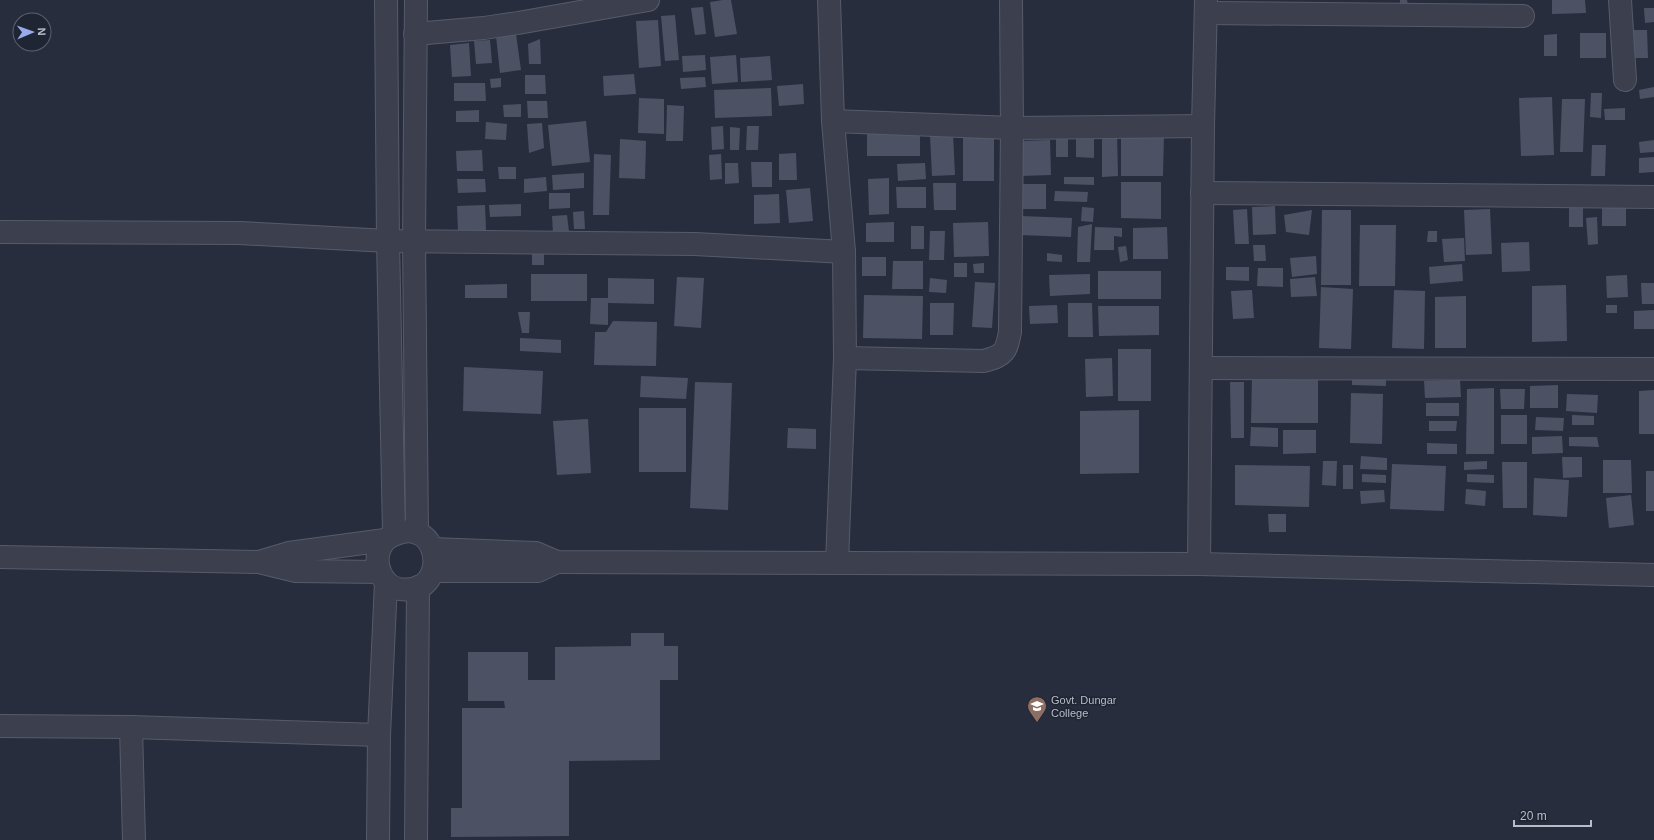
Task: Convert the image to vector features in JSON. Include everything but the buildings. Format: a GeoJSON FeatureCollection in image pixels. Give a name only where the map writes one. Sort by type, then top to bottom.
{"type":"FeatureCollection","features":[{"type":"Feature","properties":{"kind":"street"},"geometry":{"type":"LineString","coordinates":[[378,840],[383,577],[377,561],[379,550],[390,537],[386,0]]}},
{"type":"Feature","properties":{"kind":"street"},"geometry":{"type":"LineString","coordinates":[[416,0],[414,241],[417,533]]}},
{"type":"Feature","properties":{"kind":"street"},"geometry":{"type":"LineString","coordinates":[[416,34],[484,28],[648,0]]}},
{"type":"Feature","properties":{"kind":"street"},"geometry":{"type":"LineString","coordinates":[[829,0],[833,121],[844,252],[845,358],[837,563]]}},
{"type":"Feature","properties":{"kind":"street"},"geometry":{"type":"LineString","coordinates":[[845,358],[984,361],[998,357],[1007,348],[1010,332],[1012,128],[1011,0]]}},
{"type":"Feature","properties":{"kind":"street"},"geometry":{"type":"LineString","coordinates":[[1620,0],[1625,80]]}},
{"type":"Feature","properties":{"kind":"street"},"geometry":{"type":"LineString","coordinates":[[1199,564],[1202,193],[1206,6],[1523,16]]}},
{"type":"Feature","properties":{"kind":"street"},"geometry":{"type":"LineString","coordinates":[[833,121],[1012,128],[1203,126]]}},
{"type":"Feature","properties":{"kind":"street"},"geometry":{"type":"LineString","coordinates":[[1202,193],[1654,197]]}},
{"type":"Feature","properties":{"kind":"street"},"geometry":{"type":"LineString","coordinates":[[0,232],[240,233],[388,241],[694,244],[844,252]]}},
{"type":"Feature","properties":{"kind":"street"},"geometry":{"type":"LineString","coordinates":[[1201,368],[1654,368]]}},
{"type":"Feature","properties":{"kind":"street"},"geometry":{"type":"LineString","coordinates":[[0,557],[259,562],[296,571],[383,577],[396,588],[407,590],[418,587],[427,581],[433,571],[435,560],[433,548],[426,539],[417,533],[405,531],[390,537],[289,553],[259,562]]}},
{"type":"Feature","properties":{"kind":"street"},"geometry":{"type":"LineString","coordinates":[[433,548],[536,553],[557,562],[1199,564],[1654,575]]}},
{"type":"Feature","properties":{"kind":"street"},"geometry":{"type":"LineString","coordinates":[[433,571],[538,571],[557,562]]}},
{"type":"Feature","properties":{"kind":"street"},"geometry":{"type":"LineString","coordinates":[[416,840],[418,587]]}},
{"type":"Feature","properties":{"kind":"street"},"geometry":{"type":"LineString","coordinates":[[0,726],[131,727],[379,735]]}},
{"type":"Feature","properties":{"kind":"street"},"geometry":{"type":"LineString","coordinates":[[131,727],[134,840]]}},
{"type":"Feature","properties":{"kind":"place","name":"Govt. Dungar College"},"geometry":{"type":"Point","coordinates":[1037,723]}}]}
